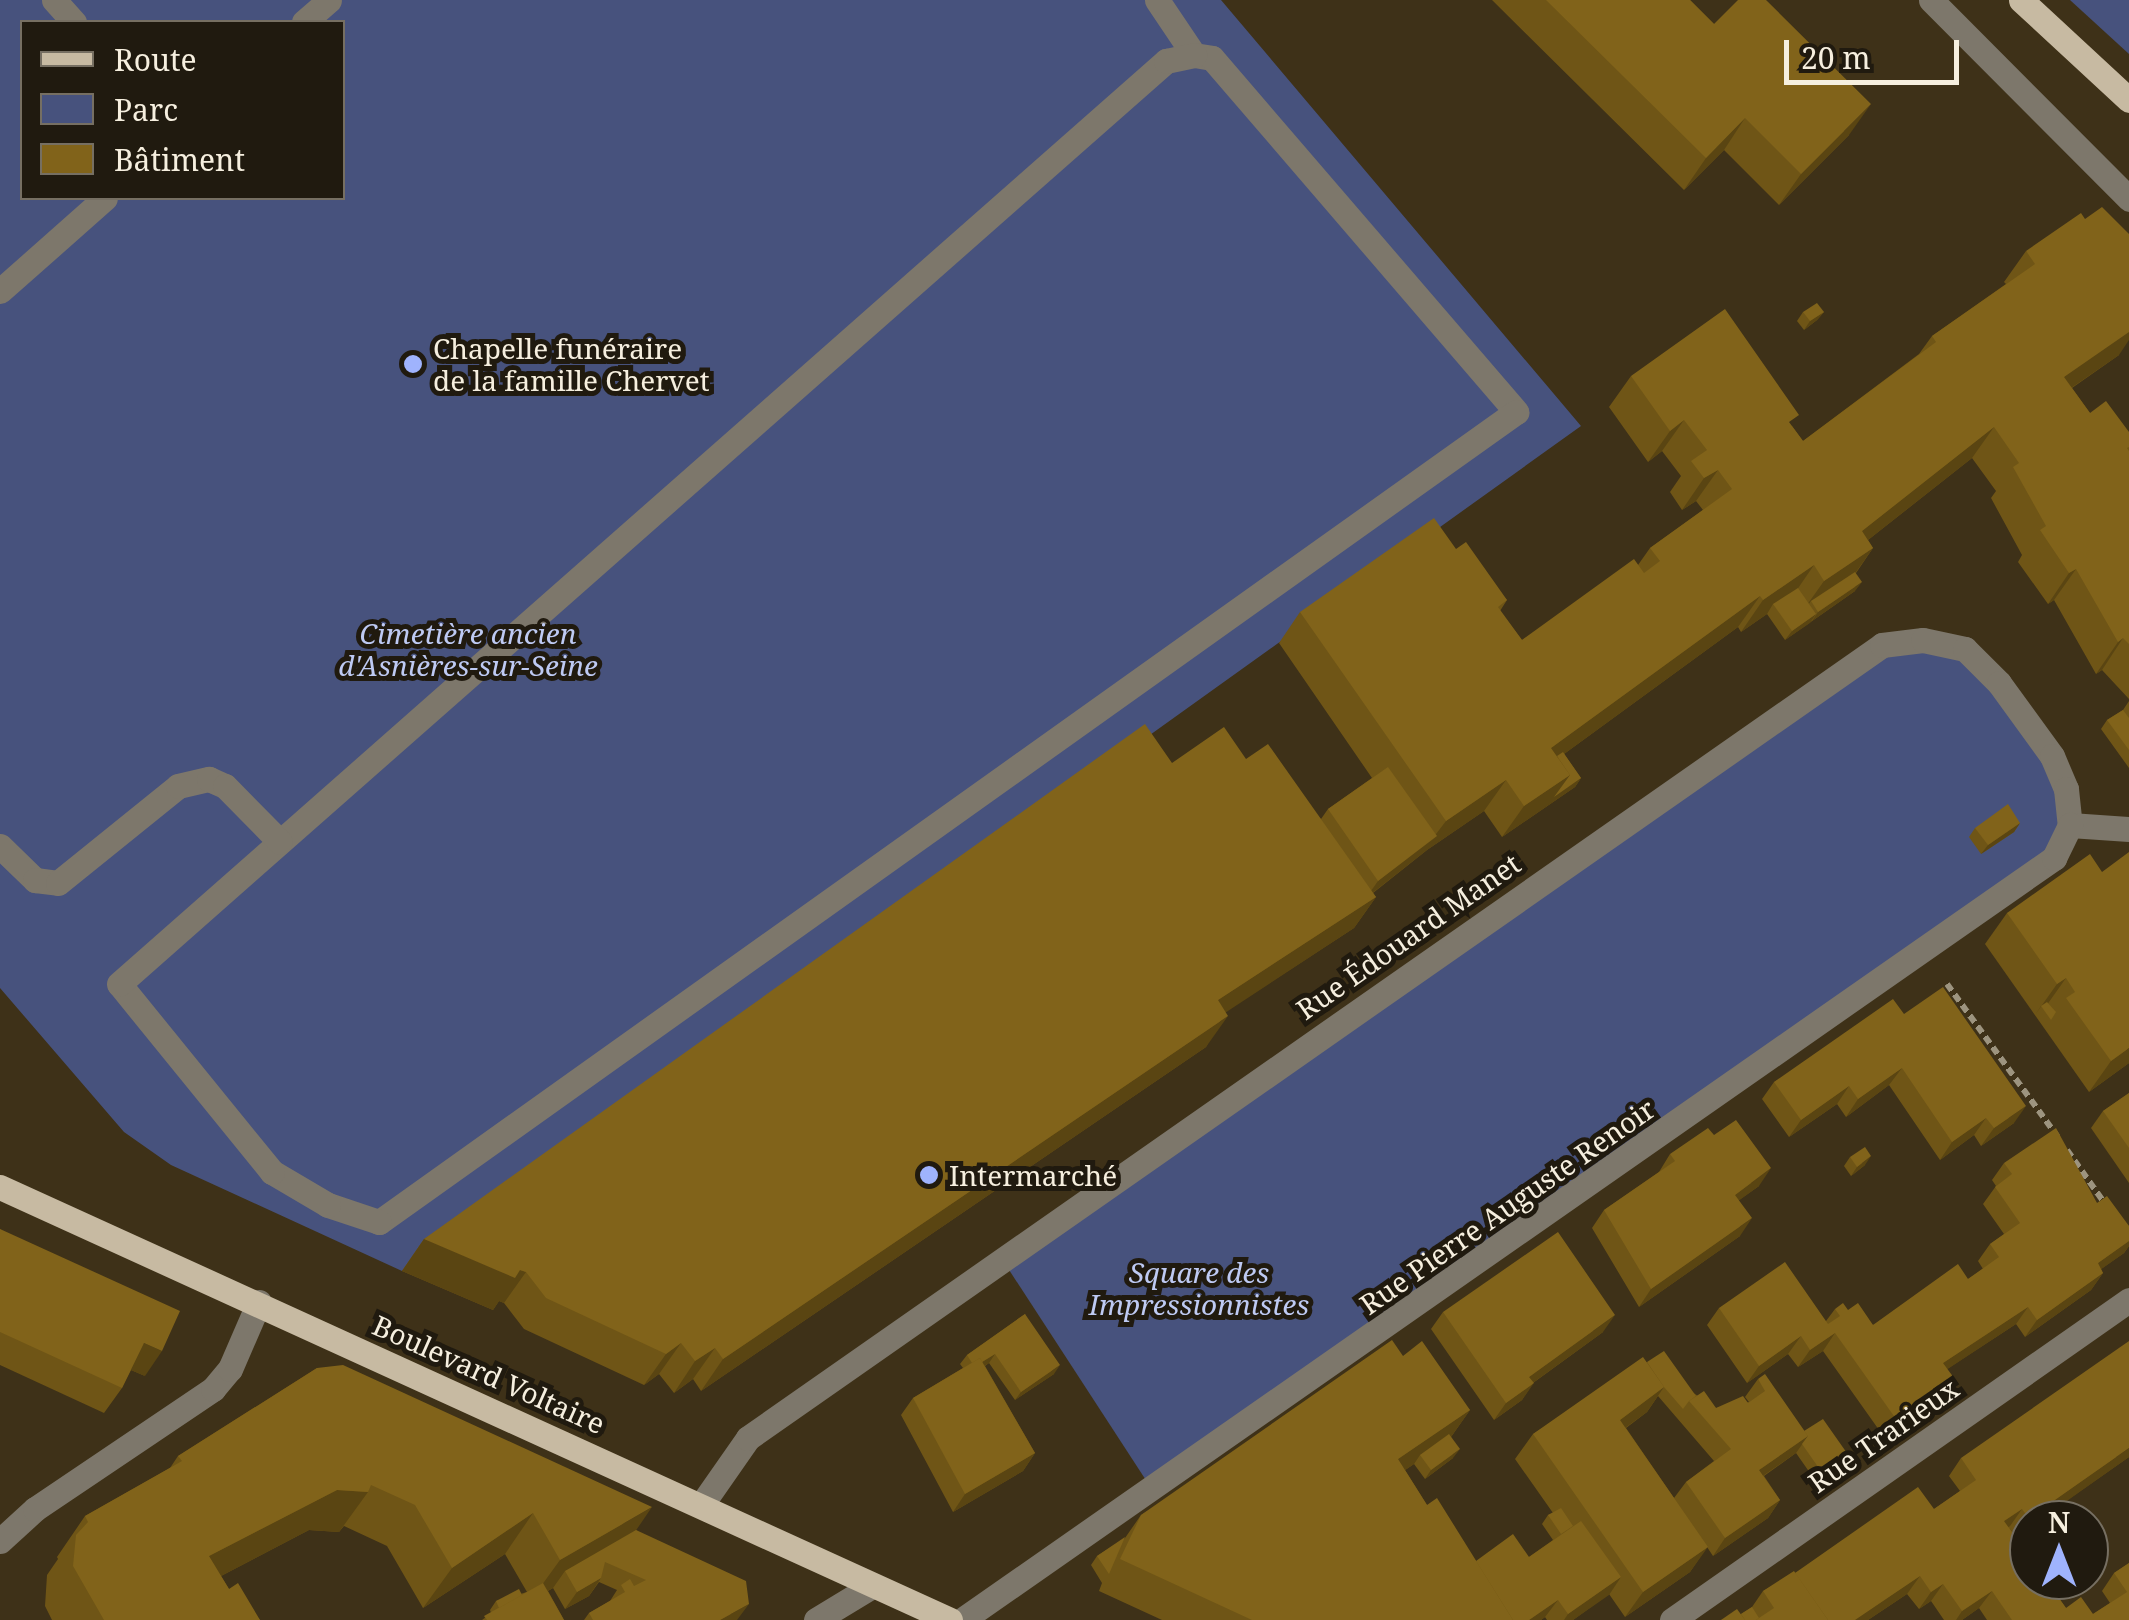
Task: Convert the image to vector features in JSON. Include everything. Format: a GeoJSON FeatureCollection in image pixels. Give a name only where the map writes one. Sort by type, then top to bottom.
{"type":"FeatureCollection","features":[{"type":"Feature","properties":{"kind":"main road"},"geometry":{"type":"LineString","coordinates":[[2021,0],[2129,100]]}},
{"type":"Feature","properties":{"kind":"main road","name":"Boulevard Voltaire"},"geometry":{"type":"LineString","coordinates":[[0,1187],[950,1620]]}},
{"type":"Feature","properties":{"kind":"street"},"geometry":{"type":"LineString","coordinates":[[54,0],[72,20]]}},
{"type":"Feature","properties":{"kind":"street"},"geometry":{"type":"LineString","coordinates":[[306,20],[329,0]]}},
{"type":"Feature","properties":{"kind":"street"},"geometry":{"type":"LineString","coordinates":[[1157,0],[1194,55]]}},
{"type":"Feature","properties":{"kind":"street"},"geometry":{"type":"LineString","coordinates":[[1931,0],[2129,198]]}},
{"type":"Feature","properties":{"kind":"street"},"geometry":{"type":"LineString","coordinates":[[1194,55],[1212,58],[1516,412],[379,1222],[328,1205],[272,1172],[119,984],[280,842],[1166,61],[1194,55]]}},
{"type":"Feature","properties":{"kind":"street"},"geometry":{"type":"LineString","coordinates":[[0,291],[103,200]]}},
{"type":"Feature","properties":{"kind":"street","name":"Rue Édouard Manet"},"geometry":{"type":"LineString","coordinates":[[702,1504],[748,1438],[1882,645],[1923,640],[1965,649],[2052,756],[2066,789],[2070,825]]}},
{"type":"Feature","properties":{"kind":"street"},"geometry":{"type":"LineString","coordinates":[[0,846],[35,880],[58,884],[178,786],[209,779],[225,786],[280,842]]}},
{"type":"Feature","properties":{"kind":"street"},"geometry":{"type":"LineString","coordinates":[[2070,825],[2129,828]]}},
{"type":"Feature","properties":{"kind":"street","name":"Rue Pierre Auguste Renoir"},"geometry":{"type":"LineString","coordinates":[[962,1620],[2054,858],[2070,825]]}},
{"type":"Feature","properties":{"kind":"street","name":"Rue Trarieux"},"geometry":{"type":"LineString","coordinates":[[1672,1620],[2129,1300]]}},
{"type":"Feature","properties":{"kind":"street"},"geometry":{"type":"LineString","coordinates":[[0,1541],[35,1509],[213,1389],[230,1369],[259,1302]]}},
{"type":"Feature","properties":{"kind":"street"},"geometry":{"type":"LineString","coordinates":[[816,1620],[872,1586]]}},
{"type":"Feature","properties":{"kind":"path"},"geometry":{"type":"LineString","coordinates":[[1924,950],[2118,1220]]}},
{"type":"Feature","properties":{"kind":"green space","name":"Cimetière ancien d'Asnières-sur-Seine"},"geometry":{"type":"Polygon","coordinates":[[[0,0],[1221,0],[1581,426],[402,1271],[171,1165],[124,1132],[0,988],[0,0]]]}},
{"type":"Feature","properties":{"kind":"green space"},"geometry":{"type":"Polygon","coordinates":[[[2070,0],[2129,0],[2129,54],[2070,0]]]}},
{"type":"Feature","properties":{"kind":"green space","name":"Square des Impressionnistes"},"geometry":{"type":"Polygon","coordinates":[[[1882,645],[1965,649],[2066,789],[2054,858],[1153,1491],[1000,1256],[1882,645]]]}},
{"type":"Feature","properties":{"kind":"building"},"geometry":{"type":"Polygon","coordinates":[[[1546,0],[1690,0],[1714,24],[1738,0],[1766,0],[1871,104],[1801,174],[1745,118],[1706,158],[1546,0]]]}},
{"type":"Feature","properties":{"kind":"building"},"geometry":{"type":"Polygon","coordinates":[[[2102,207],[2129,234],[2129,332],[2064,377],[2090,413],[2106,401],[2129,432],[2129,644],[2123,638],[2118,642],[2076,569],[2069,573],[2040,530],[2046,526],[2013,467],[2019,463],[1994,427],[1862,531],[1873,548],[1824,581],[1814,565],[1763,600],[1760,596],[1551,748],[1570,775],[1524,806],[1506,780],[1446,821],[1300,612],[1434,518],[1456,549],[1466,542],[1507,600],[1498,607],[1522,640],[1634,559],[1644,573],[1660,561],[1650,548],[1732,489],[1718,470],[1704,478],[1691,461],[1707,450],[1684,420],[1670,431],[1631,376],[1725,309],[1799,415],[1789,422],[1803,441],[1936,342],[1932,336],[2035,264],[2026,251],[2081,213],[2085,219],[2102,207]]]}},
{"type":"Feature","properties":{"kind":"building"},"geometry":{"type":"Polygon","coordinates":[[[1817,303],[1824,312],[1810,321],[1803,312],[1817,303]]]}},
{"type":"Feature","properties":{"kind":"building"},"geometry":{"type":"Polygon","coordinates":[[[1855,572],[1862,582],[1818,612],[1811,601],[1855,572]]]}},
{"type":"Feature","properties":{"kind":"building"},"geometry":{"type":"Polygon","coordinates":[[[1798,588],[1816,614],[1792,631],[1773,604],[1798,588]]]}},
{"type":"Feature","properties":{"kind":"building"},"geometry":{"type":"Polygon","coordinates":[[[2123,710],[2129,718],[2129,750],[2107,720],[2123,710]]]}},
{"type":"Feature","properties":{"kind":"building"},"geometry":{"type":"Polygon","coordinates":[[[1145,724],[1172,763],[1224,727],[1246,759],[1268,744],[1376,897],[1218,1000],[1228,1016],[723,1359],[715,1348],[695,1361],[681,1343],[666,1354],[546,1298],[526,1272],[520,1270],[515,1278],[424,1239],[1145,724]]]}},
{"type":"Feature","properties":{"kind":"building"},"geometry":{"type":"Polygon","coordinates":[[[1563,752],[1581,778],[1554,797],[1570,775],[1557,756],[1563,752]]]}},
{"type":"Feature","properties":{"kind":"building"},"geometry":{"type":"Polygon","coordinates":[[[1388,767],[1437,836],[1378,881],[1328,809],[1388,767]]]}},
{"type":"Feature","properties":{"kind":"building"},"geometry":{"type":"Polygon","coordinates":[[[2008,804],[2020,823],[1988,845],[1975,828],[2008,804]]]}},
{"type":"Feature","properties":{"kind":"building"},"geometry":{"type":"Polygon","coordinates":[[[2129,852],[2129,1048],[2111,1061],[2066,998],[2075,992],[2066,978],[2057,984],[2007,913],[2090,854],[2102,872],[2129,852]]]}},
{"type":"Feature","properties":{"kind":"building"},"geometry":{"type":"Polygon","coordinates":[[[1943,987],[2026,1106],[1994,1128],[1986,1118],[1952,1142],[1902,1068],[1858,1099],[1849,1086],[1801,1120],[1774,1082],[1893,999],[1904,1014],[1943,987]]]}},
{"type":"Feature","properties":{"kind":"building"},"geometry":{"type":"Polygon","coordinates":[[[2047,1002],[2056,1012],[2051,1020],[2041,1006],[2047,1002]]]}},
{"type":"Feature","properties":{"kind":"building"},"geometry":{"type":"Polygon","coordinates":[[[2129,1093],[2129,1148],[2103,1111],[2129,1093]]]}},
{"type":"Feature","properties":{"kind":"building"},"geometry":{"type":"Polygon","coordinates":[[[1736,1120],[1771,1168],[1735,1195],[1752,1218],[1651,1289],[1604,1210],[1675,1161],[1670,1154],[1708,1128],[1714,1135],[1736,1120]]]}},
{"type":"Feature","properties":{"kind":"building"},"geometry":{"type":"Polygon","coordinates":[[[2056,1128],[2097,1203],[2107,1196],[2129,1226],[2129,1241],[2098,1263],[2103,1273],[2037,1320],[2028,1307],[1943,1363],[1954,1378],[1896,1419],[1835,1333],[1810,1350],[1801,1336],[1759,1366],[1719,1308],[1785,1262],[1828,1324],[1840,1316],[1835,1309],[1843,1303],[1848,1310],[1858,1303],[1873,1325],[1958,1264],[1968,1279],[1999,1257],[1990,1244],[2020,1223],[1995,1187],[2012,1174],[2004,1163],[2056,1128]]]}},
{"type":"Feature","properties":{"kind":"building"},"geometry":{"type":"Polygon","coordinates":[[[1865,1147],[1871,1156],[1857,1167],[1850,1157],[1865,1147]]]}},
{"type":"Feature","properties":{"kind":"building"},"geometry":{"type":"Polygon","coordinates":[[[0,1229],[180,1311],[162,1351],[144,1343],[122,1388],[0,1332],[0,1229]]]}},
{"type":"Feature","properties":{"kind":"building"},"geometry":{"type":"Polygon","coordinates":[[[1558,1232],[1615,1315],[1529,1377],[1534,1383],[1506,1403],[1443,1312],[1558,1232]]]}},
{"type":"Feature","properties":{"kind":"building"},"geometry":{"type":"Polygon","coordinates":[[[1025,1314],[1060,1365],[1021,1392],[995,1354],[972,1363],[967,1355],[1025,1314]]]}},
{"type":"Feature","properties":{"kind":"building"},"geometry":{"type":"Polygon","coordinates":[[[1392,1340],[1403,1356],[1422,1341],[1470,1410],[1398,1459],[1427,1505],[1437,1498],[1513,1620],[1252,1620],[1120,1559],[1141,1515],[1392,1340]]]}},
{"type":"Feature","properties":{"kind":"building"},"geometry":{"type":"Polygon","coordinates":[[[2129,1341],[2129,1448],[2055,1500],[2009,1500],[2009,1518],[2004,1521],[2009,1528],[2009,1600],[2060,1600],[2066,1608],[2083,1600],[2093,1614],[2127,1592],[2114,1573],[2129,1563],[2129,1620],[2012,1620],[1992,1591],[1962,1611],[1943,1584],[1931,1592],[1920,1576],[1855,1620],[1828,1620],[1795,1573],[1918,1487],[1934,1509],[1976,1480],[1961,1458],[2129,1341]]]}},
{"type":"Feature","properties":{"kind":"building"},"geometry":{"type":"Polygon","coordinates":[[[1664,1351],[1696,1396],[1683,1409],[1647,1362],[1664,1351]]]}},
{"type":"Feature","properties":{"kind":"building"},"geometry":{"type":"Polygon","coordinates":[[[1643,1357],[1664,1387],[1620,1420],[1708,1547],[1643,1592],[1533,1434],[1643,1357]]]}},
{"type":"Feature","properties":{"kind":"building"},"geometry":{"type":"Polygon","coordinates":[[[980,1358],[1035,1453],[965,1494],[913,1398],[980,1358]]]}},
{"type":"Feature","properties":{"kind":"building"},"geometry":{"type":"Polygon","coordinates":[[[343,1365],[652,1507],[560,1560],[533,1513],[452,1568],[415,1505],[371,1485],[368,1492],[337,1490],[209,1556],[229,1589],[238,1583],[260,1620],[104,1620],[73,1566],[76,1535],[88,1522],[85,1516],[182,1461],[178,1456],[317,1368],[343,1365]]]}},
{"type":"Feature","properties":{"kind":"building"},"geometry":{"type":"Polygon","coordinates":[[[1765,1374],[1808,1436],[1759,1470],[1780,1500],[1725,1538],[1686,1482],[1731,1449],[1689,1401],[1704,1391],[1716,1408],[1743,1396],[1748,1403],[1765,1391],[1758,1379],[1765,1374]]]}},
{"type":"Feature","properties":{"kind":"building"},"geometry":{"type":"Polygon","coordinates":[[[1823,1419],[1849,1456],[1823,1474],[1802,1444],[1808,1436],[1804,1431],[1823,1419]]]}},
{"type":"Feature","properties":{"kind":"building"},"geometry":{"type":"Polygon","coordinates":[[[1449,1434],[1460,1449],[1431,1470],[1420,1455],[1449,1434]]]}},
{"type":"Feature","properties":{"kind":"building"},"geometry":{"type":"Polygon","coordinates":[[[1561,1508],[1573,1526],[1561,1534],[1548,1515],[1561,1508]]]}},
{"type":"Feature","properties":{"kind":"building"},"geometry":{"type":"Polygon","coordinates":[[[1581,1521],[1621,1577],[1568,1614],[1558,1600],[1529,1620],[1513,1620],[1476,1561],[1513,1534],[1529,1557],[1581,1521]]]}},
{"type":"Feature","properties":{"kind":"building"},"geometry":{"type":"Polygon","coordinates":[[[636,1530],[746,1581],[749,1604],[720,1620],[593,1620],[589,1613],[625,1592],[621,1585],[630,1579],[634,1586],[646,1580],[605,1562],[601,1578],[577,1592],[565,1571],[636,1530]]]}},
{"type":"Feature","properties":{"kind":"building"},"geometry":{"type":"Polygon","coordinates":[[[1125,1537],[1109,1574],[1097,1556],[1125,1537]]]}},
{"type":"Feature","properties":{"kind":"building"},"geometry":{"type":"Polygon","coordinates":[[[1794,1571],[1828,1620],[1756,1620],[1774,1608],[1763,1591],[1794,1571]]]}},
{"type":"Feature","properties":{"kind":"building"},"geometry":{"type":"Polygon","coordinates":[[[543,1583],[564,1620],[487,1620],[484,1616],[543,1583]]]}},
{"type":"Feature","properties":{"kind":"building"},"geometry":{"type":"Polygon","coordinates":[[[519,1589],[522,1595],[499,1608],[496,1601],[519,1589]]]}},
{"type":"Feature","properties":{"kind":"building"},"geometry":{"type":"Polygon","coordinates":[[[1752,1607],[1759,1618],[1745,1620],[1741,1614],[1752,1607]]]}},
{"type":"Feature","properties":{"kind":"building"},"geometry":{"type":"Polygon","coordinates":[[[1737,1609],[1745,1620],[1721,1620],[1737,1609]]]}},
{"type":"Feature","properties":{"kind":"place","name":"Chapelle funéraire de la famille Chervet"},"geometry":{"type":"Point","coordinates":[413,364]}},
{"type":"Feature","properties":{"kind":"place","name":"Intermarché"},"geometry":{"type":"Point","coordinates":[929,1175]}}]}
